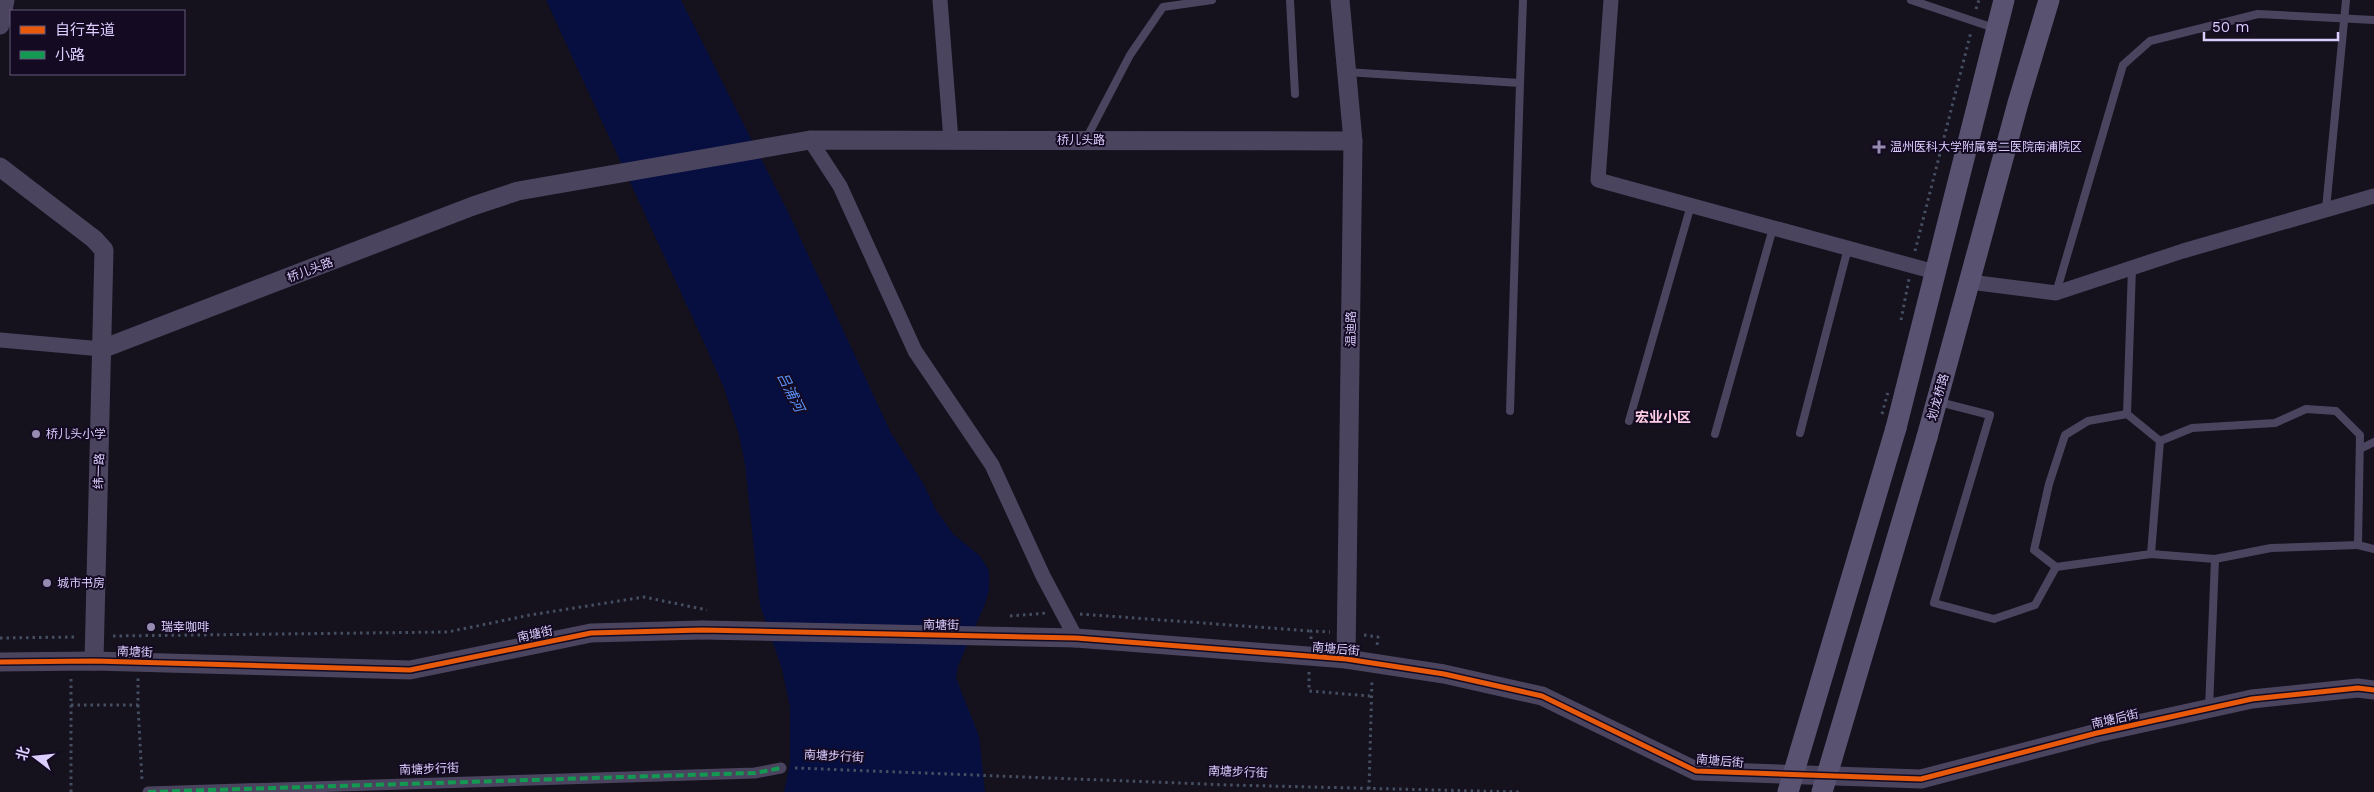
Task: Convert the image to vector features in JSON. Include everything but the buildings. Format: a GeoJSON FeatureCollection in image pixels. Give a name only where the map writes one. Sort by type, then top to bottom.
{"type":"FeatureCollection","features":[{"type":"Feature","properties":{"kind":"main road"},"geometry":{"type":"LineString","coordinates":[[1788,792],[1896,428],[2004,0]]}},
{"type":"Feature","properties":{"kind":"main road","name":"划龙桥路"},"geometry":{"type":"LineString","coordinates":[[1822,792],[1927,437],[2016,112],[2049,0]]}},
{"type":"Feature","properties":{"kind":"street"},"geometry":{"type":"LineString","coordinates":[[0,25],[5,0]]}},
{"type":"Feature","properties":{"kind":"street"},"geometry":{"type":"LineString","coordinates":[[940,0],[952,140]]}},
{"type":"Feature","properties":{"kind":"street","name":"温迪路"},"geometry":{"type":"LineString","coordinates":[[1340,0],[1353,141],[1346,659]]}},
{"type":"Feature","properties":{"kind":"street"},"geometry":{"type":"LineString","coordinates":[[1611,0],[1598,180],[1935,272]]}},
{"type":"Feature","properties":{"kind":"street"},"geometry":{"type":"LineString","coordinates":[[810,140],[840,186],[915,351],[992,465],[1042,576],[1076,638]]}},
{"type":"Feature","properties":{"kind":"street","name":"桥儿头路"},"geometry":{"type":"LineString","coordinates":[[102,349],[518,191],[810,140],[1353,141]]}},
{"type":"Feature","properties":{"kind":"street","name":"纬一路"},"geometry":{"type":"LineString","coordinates":[[0,167],[94,239],[104,250],[94,661]]}},
{"type":"Feature","properties":{"kind":"street"},"geometry":{"type":"LineString","coordinates":[[1970,282],[2056,293],[2132,268],[2374,196]]}},
{"type":"Feature","properties":{"kind":"street"},"geometry":{"type":"LineString","coordinates":[[0,340],[102,349]]}},
{"type":"Feature","properties":{"kind":"street","name":"南塘街"},"geometry":{"type":"LineString","coordinates":[[0,662],[94,661],[410,670],[591,633],[706,630],[1076,638]]}},
{"type":"Feature","properties":{"kind":"street","name":"南塘后街"},"geometry":{"type":"LineString","coordinates":[[1076,638],[1346,659],[1444,674],[1542,696],[1696,771],[1920,779],[2097,733],[2252,699],[2358,688],[2374,690]]}},
{"type":"Feature","properties":{"kind":"street","name":"南塘步行街"},"geometry":{"type":"LineString","coordinates":[[145,787],[755,773],[781,768]]}},
{"type":"Feature","properties":{"kind":"lane"},"geometry":{"type":"LineString","coordinates":[[1086,140],[1130,55],[1163,7],[1212,0]]}},
{"type":"Feature","properties":{"kind":"lane"},"geometry":{"type":"LineString","coordinates":[[1290,0],[1295,94]]}},
{"type":"Feature","properties":{"kind":"lane"},"geometry":{"type":"LineString","coordinates":[[1510,411],[1523,0]]}},
{"type":"Feature","properties":{"kind":"lane"},"geometry":{"type":"LineString","coordinates":[[1911,0],[1997,29]]}},
{"type":"Feature","properties":{"kind":"lane"},"geometry":{"type":"LineString","coordinates":[[2326,209],[2346,0]]}},
{"type":"Feature","properties":{"kind":"lane"},"geometry":{"type":"LineString","coordinates":[[2056,293],[2123,64],[2150,42],[2258,14],[2374,20]]}},
{"type":"Feature","properties":{"kind":"lane"},"geometry":{"type":"LineString","coordinates":[[1346,72],[1520,83]]}},
{"type":"Feature","properties":{"kind":"lane"},"geometry":{"type":"LineString","coordinates":[[1629,422],[1691,206]]}},
{"type":"Feature","properties":{"kind":"lane"},"geometry":{"type":"LineString","coordinates":[[1715,434],[1773,228]]}},
{"type":"Feature","properties":{"kind":"lane"},"geometry":{"type":"LineString","coordinates":[[1800,433],[1848,248]]}},
{"type":"Feature","properties":{"kind":"lane"},"geometry":{"type":"LineString","coordinates":[[2127,414],[2132,268]]}},
{"type":"Feature","properties":{"kind":"lane"},"geometry":{"type":"LineString","coordinates":[[1937,402],[1990,415],[1934,603],[1994,620],[2035,605],[2056,567]]}},
{"type":"Feature","properties":{"kind":"lane"},"geometry":{"type":"LineString","coordinates":[[2160,442],[2192,428],[2275,423],[2306,409],[2336,411],[2360,436],[2358,545]]}},
{"type":"Feature","properties":{"kind":"lane"},"geometry":{"type":"LineString","coordinates":[[2127,414],[2160,442]]}},
{"type":"Feature","properties":{"kind":"lane"},"geometry":{"type":"LineString","coordinates":[[2127,414],[2088,421],[2065,435],[2049,484],[2034,550],[2056,567],[2151,554],[2215,559],[2271,548],[2358,545],[2374,549]]}},
{"type":"Feature","properties":{"kind":"lane"},"geometry":{"type":"LineString","coordinates":[[2151,554],[2160,442]]}},
{"type":"Feature","properties":{"kind":"lane"},"geometry":{"type":"LineString","coordinates":[[2360,449],[2374,442]]}},
{"type":"Feature","properties":{"kind":"lane"},"geometry":{"type":"LineString","coordinates":[[2209,709],[2215,559]]}},
{"type":"Feature","properties":{"kind":"path"},"geometry":{"type":"LineString","coordinates":[[1901,324],[1912,265],[1979,0]]}},
{"type":"Feature","properties":{"kind":"path"},"geometry":{"type":"LineString","coordinates":[[1888,392],[1890,382]]}},
{"type":"Feature","properties":{"kind":"path"},"geometry":{"type":"LineString","coordinates":[[0,638],[448,632],[530,615],[644,597],[709,611],[706,630]]}},
{"type":"Feature","properties":{"kind":"path"},"geometry":{"type":"LineString","coordinates":[[1010,616],[1062,612],[1378,637],[1370,696],[1369,788]]}},
{"type":"Feature","properties":{"kind":"path"},"geometry":{"type":"LineString","coordinates":[[1311,631],[1309,690],[1370,696]]}},
{"type":"Feature","properties":{"kind":"path"},"geometry":{"type":"LineString","coordinates":[[139,636],[138,706],[145,787]]}},
{"type":"Feature","properties":{"kind":"path"},"geometry":{"type":"LineString","coordinates":[[71,637],[71,792]]}},
{"type":"Feature","properties":{"kind":"path"},"geometry":{"type":"LineString","coordinates":[[71,706],[138,706]]}},
{"type":"Feature","properties":{"kind":"water","name":"吕浦河"},"geometry":{"type":"Polygon","coordinates":[[[546,0],[681,0],[790,216],[891,433],[923,483],[936,510],[954,535],[979,555],[989,570],[989,590],[985,604],[958,666],[956,678],[979,736],[985,792],[784,792],[790,763],[790,707],[782,669],[760,605],[745,464],[739,435],[724,388],[707,349],[546,0]]]}},
{"type":"Feature","properties":{"kind":"marked path"},"geometry":{"type":"LineString","coordinates":[[148,792],[755,773],[781,768]]}},
{"type":"Feature","properties":{"kind":"cycle path"},"geometry":{"type":"LineString","coordinates":[[0,662],[94,661],[410,670],[591,633],[702,630],[1076,638],[1346,659],[1444,674],[1542,696],[1696,771],[1921,779],[2097,733],[2252,699],[2358,688],[2374,690]]}},
{"type":"Feature","properties":{"kind":"place","name":"温州医科大学附属第二医院南浦院区"},"geometry":{"type":"Point","coordinates":[1879,147]}},
{"type":"Feature","properties":{"kind":"place","name":"桥儿头小学"},"geometry":{"type":"Point","coordinates":[36,434]}},
{"type":"Feature","properties":{"kind":"place","name":"城市书房"},"geometry":{"type":"Point","coordinates":[47,583]}},
{"type":"Feature","properties":{"kind":"place","name":"瑞幸咖啡"},"geometry":{"type":"Point","coordinates":[151,627]}},
{"type":"Feature","properties":{"kind":"district","name":"宏业小区"},"geometry":{"type":"Point","coordinates":[1663,417]}}]}
